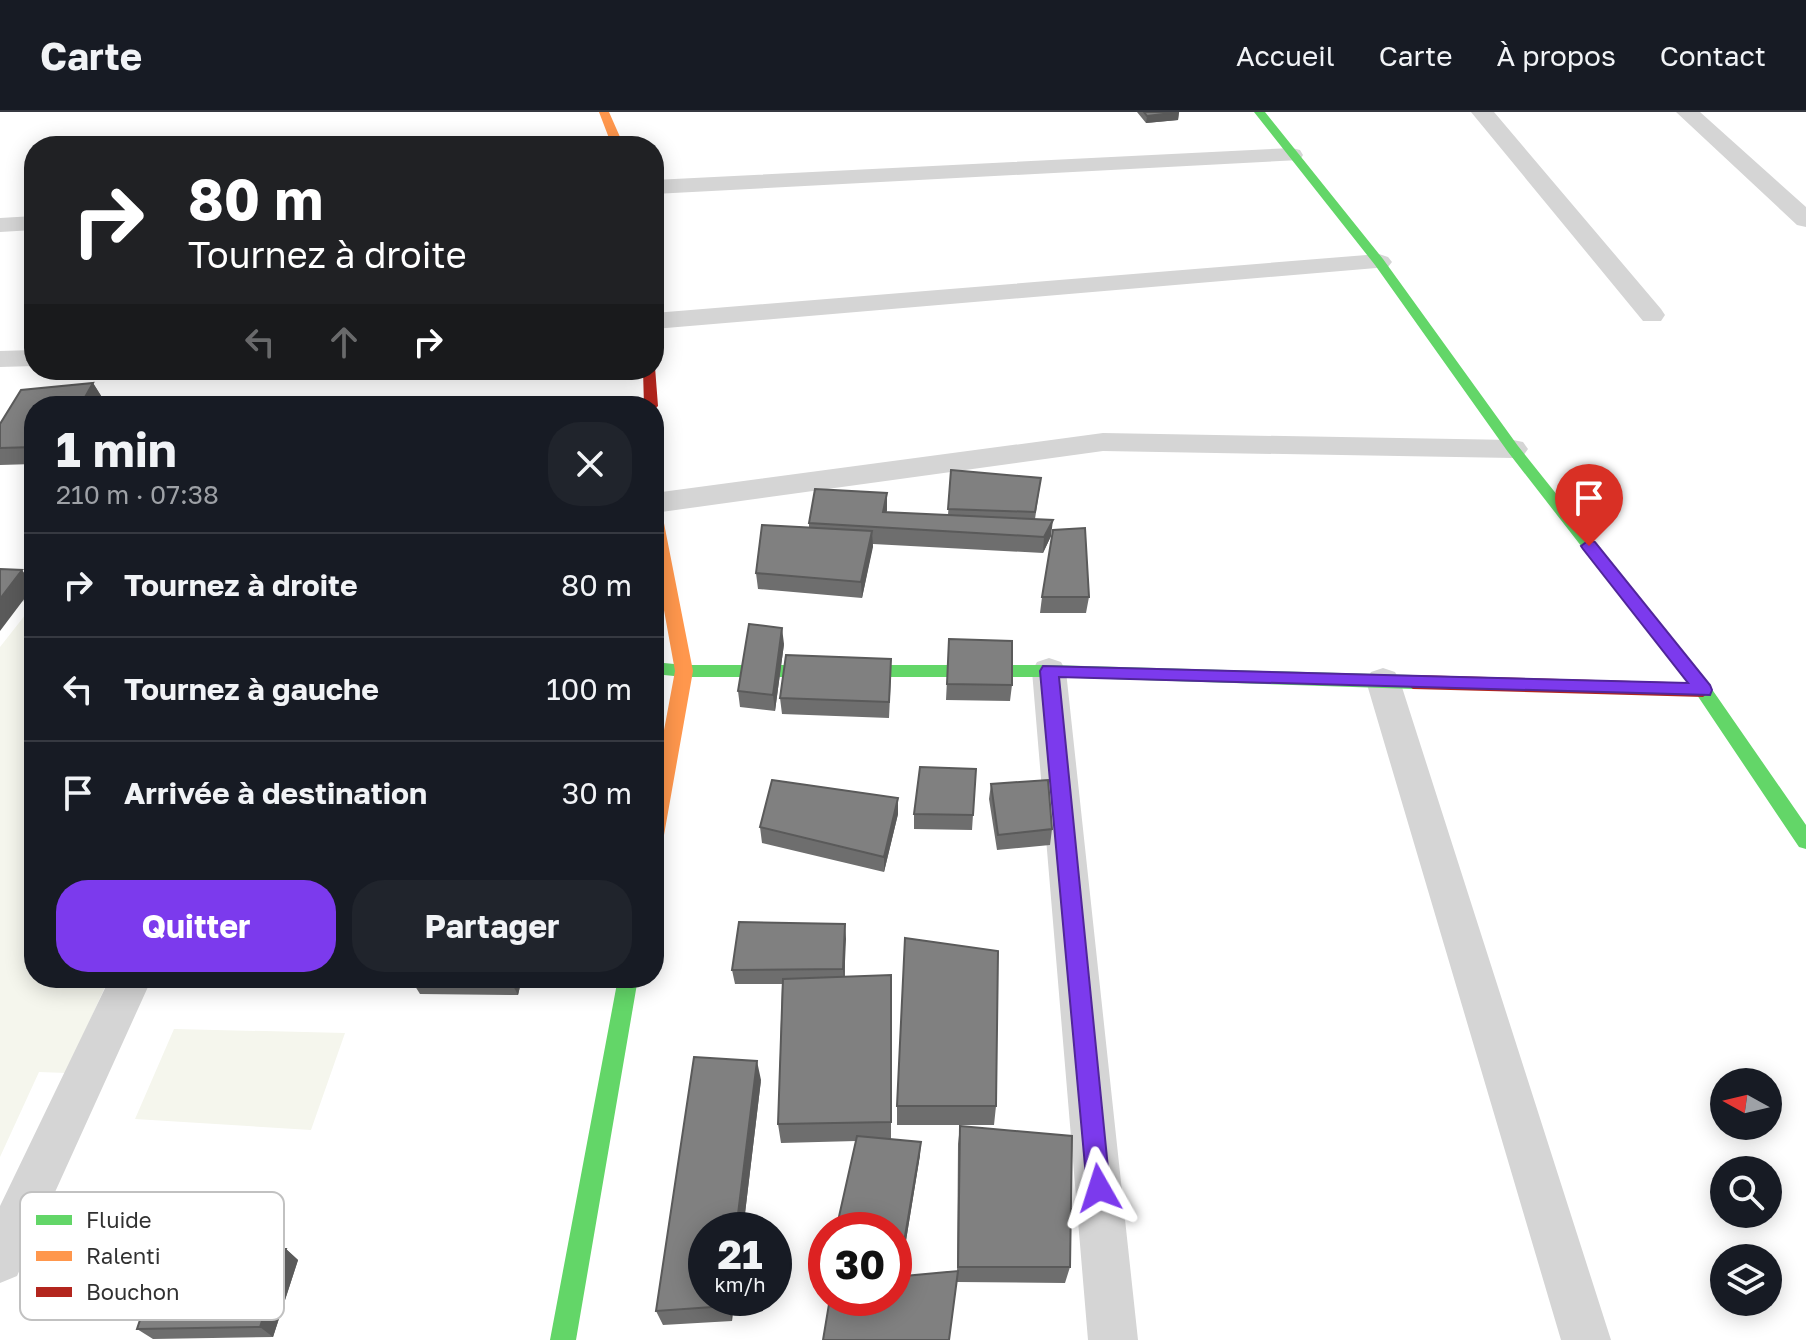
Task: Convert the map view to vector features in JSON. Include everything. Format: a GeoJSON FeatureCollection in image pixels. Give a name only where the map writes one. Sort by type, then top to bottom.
{"type":"FeatureCollection","features":[{"type":"Feature","properties":{"kind":"street"},"geometry":{"type":"LineString","coordinates":[[604,112],[614,136]]}},
{"type":"Feature","properties":{"kind":"street"},"geometry":{"type":"LineString","coordinates":[[1259,112],[1379,262],[1513,449],[1703,690],[1806,841]]}},
{"type":"Feature","properties":{"kind":"street"},"geometry":{"type":"LineString","coordinates":[[1482,112],[1652,315]]}},
{"type":"Feature","properties":{"kind":"street"},"geometry":{"type":"LineString","coordinates":[[1687,112],[1806,220]]}},
{"type":"Feature","properties":{"kind":"street"},"geometry":{"type":"LineString","coordinates":[[664,186],[1292,155]]}},
{"type":"Feature","properties":{"kind":"street"},"geometry":{"type":"LineString","coordinates":[[0,225],[24,224]]}},
{"type":"Feature","properties":{"kind":"street"},"geometry":{"type":"LineString","coordinates":[[664,320],[1379,262]]}},
{"type":"Feature","properties":{"kind":"street"},"geometry":{"type":"LineString","coordinates":[[0,359],[24,358]]}},
{"type":"Feature","properties":{"kind":"street"},"geometry":{"type":"LineString","coordinates":[[664,502],[1103,442],[1513,449]]}},
{"type":"Feature","properties":{"kind":"street"},"geometry":{"type":"LineString","coordinates":[[664,566],[684,671],[664,780]]}},
{"type":"Feature","properties":{"kind":"street"},"geometry":{"type":"LineString","coordinates":[[0,587],[24,591]]}},
{"type":"Feature","properties":{"kind":"street"},"geometry":{"type":"LineString","coordinates":[[664,669],[1049,671],[1703,690]]}},
{"type":"Feature","properties":{"kind":"street"},"geometry":{"type":"LineString","coordinates":[[1049,671],[1113,1340]]}},
{"type":"Feature","properties":{"kind":"street"},"geometry":{"type":"LineString","coordinates":[[1383,681],[1586,1340]]}},
{"type":"Feature","properties":{"kind":"street"},"geometry":{"type":"LineString","coordinates":[[31,1192],[126,988]]}},
{"type":"Feature","properties":{"kind":"street"},"geometry":{"type":"LineString","coordinates":[[563,1340],[626,988]]}},
{"type":"Feature","properties":{"kind":"street"},"geometry":{"type":"LineString","coordinates":[[0,1259],[20,1216]]}},
{"type":"Feature","properties":{"kind":"shaded area"},"geometry":{"type":"Polygon","coordinates":[[[24,616],[24,988],[104,988],[66,1073],[39,1072],[0,1157],[0,647],[24,616]]]}},
{"type":"Feature","properties":{"kind":"shaded area"},"geometry":{"type":"Polygon","coordinates":[[[174,1029],[345,1033],[311,1130],[135,1119],[174,1029]]]}},
{"type":"Feature","properties":{"kind":"building"},"geometry":{"type":"Polygon","coordinates":[[[1144,112],[1179,112],[1147,116],[1144,112]]]}},
{"type":"Feature","properties":{"kind":"building"},"geometry":{"type":"Polygon","coordinates":[[[93,383],[86,396],[24,396],[24,447],[0,448],[0,424],[21,390],[93,383]]]}},
{"type":"Feature","properties":{"kind":"building"},"geometry":{"type":"Polygon","coordinates":[[[951,470],[1041,478],[1035,512],[948,509],[951,470]]]}},
{"type":"Feature","properties":{"kind":"building"},"geometry":{"type":"Polygon","coordinates":[[[815,489],[887,493],[883,512],[1053,520],[1044,537],[809,523],[815,489]]]}},
{"type":"Feature","properties":{"kind":"building"},"geometry":{"type":"Polygon","coordinates":[[[762,525],[872,531],[861,582],[756,573],[762,525]]]}},
{"type":"Feature","properties":{"kind":"building"},"geometry":{"type":"Polygon","coordinates":[[[1085,528],[1089,597],[1042,597],[1053,530],[1085,528]]]}},
{"type":"Feature","properties":{"kind":"building"},"geometry":{"type":"Polygon","coordinates":[[[0,569],[22,570],[0,599],[0,569]]]}},
{"type":"Feature","properties":{"kind":"building"},"geometry":{"type":"Polygon","coordinates":[[[749,624],[782,628],[773,695],[738,691],[749,624]]]}},
{"type":"Feature","properties":{"kind":"building"},"geometry":{"type":"Polygon","coordinates":[[[949,639],[1012,641],[1012,685],[947,684],[949,639]]]}},
{"type":"Feature","properties":{"kind":"building"},"geometry":{"type":"Polygon","coordinates":[[[786,655],[891,659],[889,702],[780,698],[786,655]]]}},
{"type":"Feature","properties":{"kind":"building"},"geometry":{"type":"Polygon","coordinates":[[[920,767],[976,769],[973,815],[914,814],[920,767]]]}},
{"type":"Feature","properties":{"kind":"building"},"geometry":{"type":"Polygon","coordinates":[[[772,780],[898,798],[884,857],[760,827],[772,780]]]}},
{"type":"Feature","properties":{"kind":"building"},"geometry":{"type":"Polygon","coordinates":[[[1048,780],[1052,829],[998,835],[991,784],[1048,780]]]}},
{"type":"Feature","properties":{"kind":"building"},"geometry":{"type":"Polygon","coordinates":[[[739,922],[845,924],[843,969],[732,970],[739,922]]]}},
{"type":"Feature","properties":{"kind":"building"},"geometry":{"type":"Polygon","coordinates":[[[905,938],[998,951],[996,1106],[897,1106],[905,938]]]}},
{"type":"Feature","properties":{"kind":"building"},"geometry":{"type":"Polygon","coordinates":[[[891,975],[891,1122],[778,1124],[783,979],[891,975]]]}},
{"type":"Feature","properties":{"kind":"building"},"geometry":{"type":"Polygon","coordinates":[[[694,1057],[757,1061],[738,1212],[688,1212],[688,1309],[656,1311],[694,1057]]]}},
{"type":"Feature","properties":{"kind":"building"},"geometry":{"type":"Polygon","coordinates":[[[960,1126],[1072,1136],[1070,1267],[958,1267],[960,1126]]]}},
{"type":"Feature","properties":{"kind":"building"},"geometry":{"type":"Polygon","coordinates":[[[857,1136],[921,1142],[909,1212],[840,1212],[857,1136]]]}},
{"type":"Feature","properties":{"kind":"building"},"geometry":{"type":"Polygon","coordinates":[[[958,1271],[949,1340],[823,1340],[827,1316],[912,1316],[912,1275],[958,1271]]]}},
{"type":"Feature","properties":{"kind":"building"},"geometry":{"type":"Polygon","coordinates":[[[140,1320],[262,1320],[260,1327],[137,1329],[140,1320]]]}},
{"type":"Feature","properties":{"kind":"traffic: fast"},"geometry":{"type":"LineString","coordinates":[[1259,112],[1379,262],[1513,449],[1703,690],[1806,841]]}},
{"type":"Feature","properties":{"kind":"traffic: fast"},"geometry":{"type":"LineString","coordinates":[[664,669],[1049,671],[1413,682]]}},
{"type":"Feature","properties":{"kind":"traffic: fast"},"geometry":{"type":"LineString","coordinates":[[563,1340],[626,988]]}},
{"type":"Feature","properties":{"kind":"traffic: slow"},"geometry":{"type":"LineString","coordinates":[[604,112],[614,136]]}},
{"type":"Feature","properties":{"kind":"traffic: slow"},"geometry":{"type":"LineString","coordinates":[[664,566],[684,671],[664,780]]}},
{"type":"Feature","properties":{"kind":"traffic: jam"},"geometry":{"type":"LineString","coordinates":[[650,380],[651,396]]}},
{"type":"Feature","properties":{"kind":"traffic: jam"},"geometry":{"type":"LineString","coordinates":[[1413,682],[1703,690]]}},
{"type":"Feature","properties":{"kind":"route"},"geometry":{"type":"LineString","coordinates":[[1099,1188],[1049,671],[1703,690],[1589,546]]}}]}
